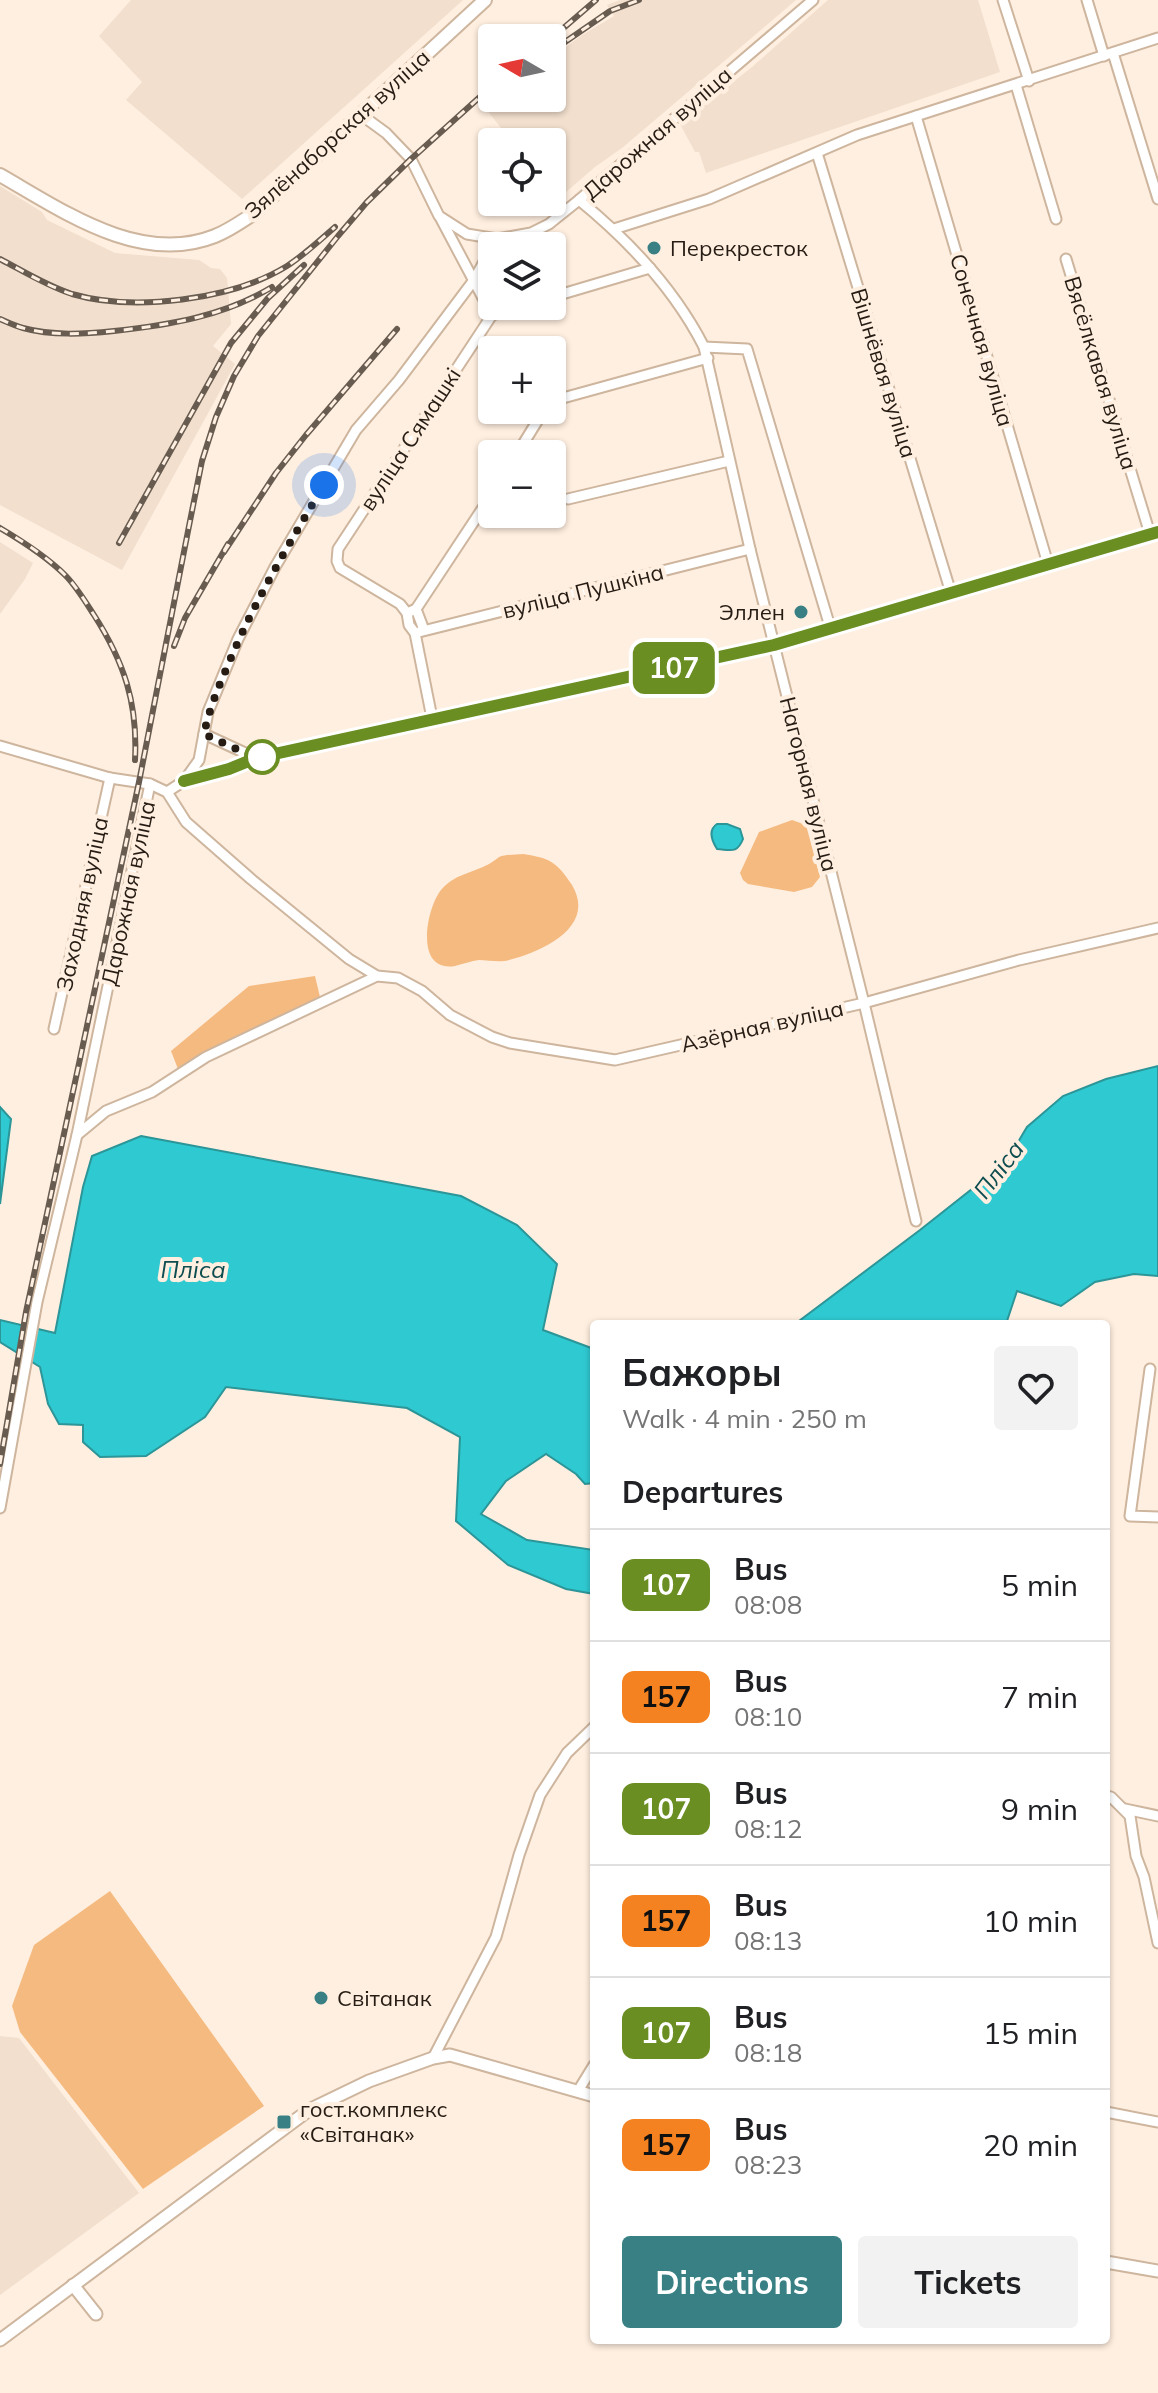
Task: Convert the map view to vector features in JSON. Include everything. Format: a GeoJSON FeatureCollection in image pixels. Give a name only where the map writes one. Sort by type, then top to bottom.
{"type":"FeatureCollection","features":[{"type":"Feature","properties":{"kind":"main road","name":"Зялёнаборская вуліца"},"geometry":{"type":"LineString","coordinates":[[0,175],[46,202],[115,235],[151,244],[190,243],[214,236],[253,214],[485,0]]}},
{"type":"Feature","properties":{"kind":"street","name":"Дарожная вуліца"},"geometry":{"type":"LineString","coordinates":[[533,232],[549,224],[579,200],[813,0]]}},
{"type":"Feature","properties":{"kind":"street"},"geometry":{"type":"LineString","coordinates":[[1003,0],[1029,81]]}},
{"type":"Feature","properties":{"kind":"street"},"geometry":{"type":"LineString","coordinates":[[1087,0],[1158,199]]}},
{"type":"Feature","properties":{"kind":"street"},"geometry":{"type":"LineString","coordinates":[[614,229],[705,200],[857,135],[1158,38]]}},
{"type":"Feature","properties":{"kind":"street"},"geometry":{"type":"LineString","coordinates":[[1016,85],[1056,219]]}},
{"type":"Feature","properties":{"kind":"street"},"geometry":{"type":"LineString","coordinates":[[360,114],[386,133],[411,159],[478,288]]}},
{"type":"Feature","properties":{"kind":"street","name":"Сонечная вуліца"},"geometry":{"type":"LineString","coordinates":[[916,116],[1048,564]]}},
{"type":"Feature","properties":{"kind":"street","name":"Вішнёвая вуліца"},"geometry":{"type":"LineString","coordinates":[[817,153],[951,593]]}},
{"type":"Feature","properties":{"kind":"street","name":"Нагорная вуліца"},"geometry":{"type":"LineString","coordinates":[[579,200],[614,229],[650,268],[693,325],[706,352],[750,549],[916,1221]]}},
{"type":"Feature","properties":{"kind":"street"},"geometry":{"type":"LineString","coordinates":[[439,216],[478,238]]}},
{"type":"Feature","properties":{"kind":"street","name":"Вясёлкавая вуліца"},"geometry":{"type":"LineString","coordinates":[[1066,259],[1154,533]]}},
{"type":"Feature","properties":{"kind":"street"},"geometry":{"type":"LineString","coordinates":[[566,293],[650,268]]}},
{"type":"Feature","properties":{"kind":"street","name":"Дарожная вуліца"},"geometry":{"type":"LineString","coordinates":[[0,1508],[35,1313],[77,1135],[150,784],[167,792],[184,781],[199,760],[208,712],[252,611],[275,567],[356,430],[399,380],[478,273]]}},
{"type":"Feature","properties":{"kind":"street","name":"вуліца Сямашкі"},"geometry":{"type":"LineString","coordinates":[[412,611],[340,568],[338,549],[489,320]]}},
{"type":"Feature","properties":{"kind":"street"},"geometry":{"type":"LineString","coordinates":[[566,397],[706,352],[747,349],[831,630]]}},
{"type":"Feature","properties":{"kind":"street"},"geometry":{"type":"LineString","coordinates":[[568,499],[729,461]]}},
{"type":"Feature","properties":{"kind":"street"},"geometry":{"type":"LineString","coordinates":[[432,718],[420,632],[412,611],[478,514]]}},
{"type":"Feature","properties":{"kind":"street"},"geometry":{"type":"LineString","coordinates":[[184,781],[256,758],[774,645],[1154,533]]}},
{"type":"Feature","properties":{"kind":"street","name":"вуліца Пушкіна"},"geometry":{"type":"LineString","coordinates":[[420,632],[750,549]]}},
{"type":"Feature","properties":{"kind":"street"},"geometry":{"type":"LineString","coordinates":[[204,734],[256,758]]}},
{"type":"Feature","properties":{"kind":"street"},"geometry":{"type":"LineString","coordinates":[[0,746],[110,778],[150,784]]}},
{"type":"Feature","properties":{"kind":"street","name":"Заходняя вуліца"},"geometry":{"type":"LineString","coordinates":[[54,1029],[110,778]]}},
{"type":"Feature","properties":{"kind":"street","name":"Азёрная вуліца"},"geometry":{"type":"LineString","coordinates":[[167,792],[186,822],[349,959],[377,976],[398,978],[422,991],[450,1015],[492,1037],[510,1043],[615,1060],[864,1003],[1019,960],[1158,928]]}},
{"type":"Feature","properties":{"kind":"street"},"geometry":{"type":"LineString","coordinates":[[77,1135],[106,1111],[152,1092],[206,1057],[377,976]]}},
{"type":"Feature","properties":{"kind":"street"},"geometry":{"type":"LineString","coordinates":[[1150,1369],[1130,1516],[1158,1517]]}},
{"type":"Feature","properties":{"kind":"street"},"geometry":{"type":"LineString","coordinates":[[433,2058],[496,1937],[540,1795],[567,1753],[590,1731]]}},
{"type":"Feature","properties":{"kind":"street"},"geometry":{"type":"LineString","coordinates":[[1110,1797],[1130,1816],[1136,1856],[1144,1877],[1158,1943]]}},
{"type":"Feature","properties":{"kind":"street"},"geometry":{"type":"LineString","coordinates":[[1125,1809],[1158,1816]]}},
{"type":"Feature","properties":{"kind":"street"},"geometry":{"type":"LineString","coordinates":[[0,2340],[309,2110],[369,2081],[450,2055],[590,2095]]}},
{"type":"Feature","properties":{"kind":"street"},"geometry":{"type":"LineString","coordinates":[[578,2091],[590,2072]]}},
{"type":"Feature","properties":{"kind":"street"},"geometry":{"type":"LineString","coordinates":[[1110,2113],[1158,2122]]}},
{"type":"Feature","properties":{"kind":"street"},"geometry":{"type":"LineString","coordinates":[[1110,2263],[1158,2271]]}},
{"type":"Feature","properties":{"kind":"street"},"geometry":{"type":"LineString","coordinates":[[73,2285],[96,2314]]}},
{"type":"Feature","properties":{"kind":"shaded area"},"geometry":{"type":"Polygon","coordinates":[[[131,0],[463,0],[242,199],[126,100],[142,82],[99,36],[131,0]]]}},
{"type":"Feature","properties":{"kind":"shaded area"},"geometry":{"type":"Polygon","coordinates":[[[620,0],[796,0],[566,192],[566,128],[501,128],[488,112],[566,112],[566,47],[614,16],[607,5],[620,0]]]}},
{"type":"Feature","properties":{"kind":"shaded area"},"geometry":{"type":"Polygon","coordinates":[[[828,0],[978,0],[1000,72],[706,173],[699,152],[695,152],[680,124],[752,67],[828,0]]]}},
{"type":"Feature","properties":{"kind":"shaded area"},"geometry":{"type":"Polygon","coordinates":[[[0,186],[42,212],[47,220],[115,253],[199,260],[211,268],[220,269],[227,278],[231,324],[213,346],[235,364],[122,570],[0,505],[0,186]]]}},
{"type":"Feature","properties":{"kind":"shaded area"},"geometry":{"type":"Polygon","coordinates":[[[0,542],[33,563],[0,614],[0,542]]]}},
{"type":"Feature","properties":{"kind":"shaded area"},"geometry":{"type":"Polygon","coordinates":[[[792,820],[806,825],[820,877],[812,887],[794,892],[748,884],[740,873],[759,832],[792,820]]]}},
{"type":"Feature","properties":{"kind":"shaded area"},"geometry":{"type":"Polygon","coordinates":[[[523,854],[552,862],[567,877],[578,900],[572,925],[550,944],[509,960],[479,960],[442,966],[433,960],[427,938],[428,924],[441,890],[452,880],[499,857],[523,854]]]}},
{"type":"Feature","properties":{"kind":"shaded area"},"geometry":{"type":"Polygon","coordinates":[[[315,976],[320,997],[207,1051],[178,1069],[171,1051],[249,986],[315,976]]]}},
{"type":"Feature","properties":{"kind":"shaded area"},"geometry":{"type":"Polygon","coordinates":[[[110,1891],[264,2106],[143,2189],[20,2032],[12,2006],[34,1945],[110,1891]]]}},
{"type":"Feature","properties":{"kind":"shaded area"},"geometry":{"type":"Polygon","coordinates":[[[0,2036],[19,2038],[139,2193],[0,2295],[0,2036]]]}},
{"type":"Feature","properties":{"kind":"water"},"geometry":{"type":"Polygon","coordinates":[[[717,824],[740,829],[743,839],[738,847],[733,850],[717,849],[712,832],[717,824]]]}},
{"type":"Feature","properties":{"kind":"water","name":"Пліса"},"geometry":{"type":"Polygon","coordinates":[[[1158,1066],[1158,1276],[1134,1274],[1095,1282],[1061,1306],[1017,1291],[1007,1320],[800,1320],[1006,1162],[1027,1127],[1063,1096],[1106,1079],[1158,1066]]]}},
{"type":"Feature","properties":{"kind":"water"},"geometry":{"type":"Polygon","coordinates":[[[0,1107],[11,1119],[0,1204],[0,1107]]]}},
{"type":"Feature","properties":{"kind":"water","name":"Пліса"},"geometry":{"type":"Polygon","coordinates":[[[141,1136],[461,1196],[517,1225],[557,1264],[543,1330],[590,1348],[590,1483],[585,1484],[576,1474],[546,1454],[506,1481],[481,1514],[527,1540],[590,1549],[590,1593],[566,1589],[508,1565],[456,1521],[460,1437],[407,1408],[226,1387],[205,1417],[146,1456],[100,1457],[83,1442],[83,1425],[59,1424],[48,1404],[40,1367],[0,1342],[0,1320],[55,1333],[83,1187],[92,1156],[141,1136]]]}},
{"type":"Feature","properties":{"kind":"railway"},"geometry":{"type":"LineString","coordinates":[[566,26],[596,0]]}},
{"type":"Feature","properties":{"kind":"railway"},"geometry":{"type":"LineString","coordinates":[[566,41],[610,11],[639,0]]}},
{"type":"Feature","properties":{"kind":"railway"},"geometry":{"type":"LineString","coordinates":[[0,1464],[26,1312],[139,782],[202,461],[216,417],[234,376],[258,336],[338,236],[367,202],[478,99]]}},
{"type":"Feature","properties":{"kind":"railway"},"geometry":{"type":"LineString","coordinates":[[0,259],[72,294],[124,302],[182,300],[211,295],[265,278],[293,262],[335,227]]}},
{"type":"Feature","properties":{"kind":"railway"},"geometry":{"type":"LineString","coordinates":[[119,543],[231,343],[268,298],[304,265]]}},
{"type":"Feature","properties":{"kind":"railway"},"geometry":{"type":"LineString","coordinates":[[0,319],[34,331],[57,333],[135,329],[216,312],[272,287]]}},
{"type":"Feature","properties":{"kind":"railway"},"geometry":{"type":"LineString","coordinates":[[224,552],[276,473],[397,329]]}},
{"type":"Feature","properties":{"kind":"railway"},"geometry":{"type":"LineString","coordinates":[[0,528],[42,555],[65,575],[104,632],[127,684],[134,720],[135,760]]}},
{"type":"Feature","properties":{"kind":"railway"},"geometry":{"type":"LineString","coordinates":[[174,646],[185,618],[228,544]]}},
{"type":"Feature","properties":{"kind":"bus line","name":"107"},"geometry":{"type":"LineString","coordinates":[[184,781],[256,758],[774,645],[1158,532]]}},
{"type":"Feature","properties":{"kind":"place","name":"Перекресток"},"geometry":{"type":"Point","coordinates":[654,248]}},
{"type":"Feature","properties":{"kind":"place","name":"Эллен"},"geometry":{"type":"Point","coordinates":[801,612]}},
{"type":"Feature","properties":{"kind":"place","name":"Світанак"},"geometry":{"type":"Point","coordinates":[321,1998]}},
{"type":"Feature","properties":{"kind":"place","name":"гост.комплекс «Світанак»"},"geometry":{"type":"Point","coordinates":[284,2122]}},
{"type":"Feature","properties":{"kind":"route"},"geometry":{"type":"LineString","coordinates":[[262,757],[256,758],[204,734],[208,712],[259,597],[324,485]]}}]}
